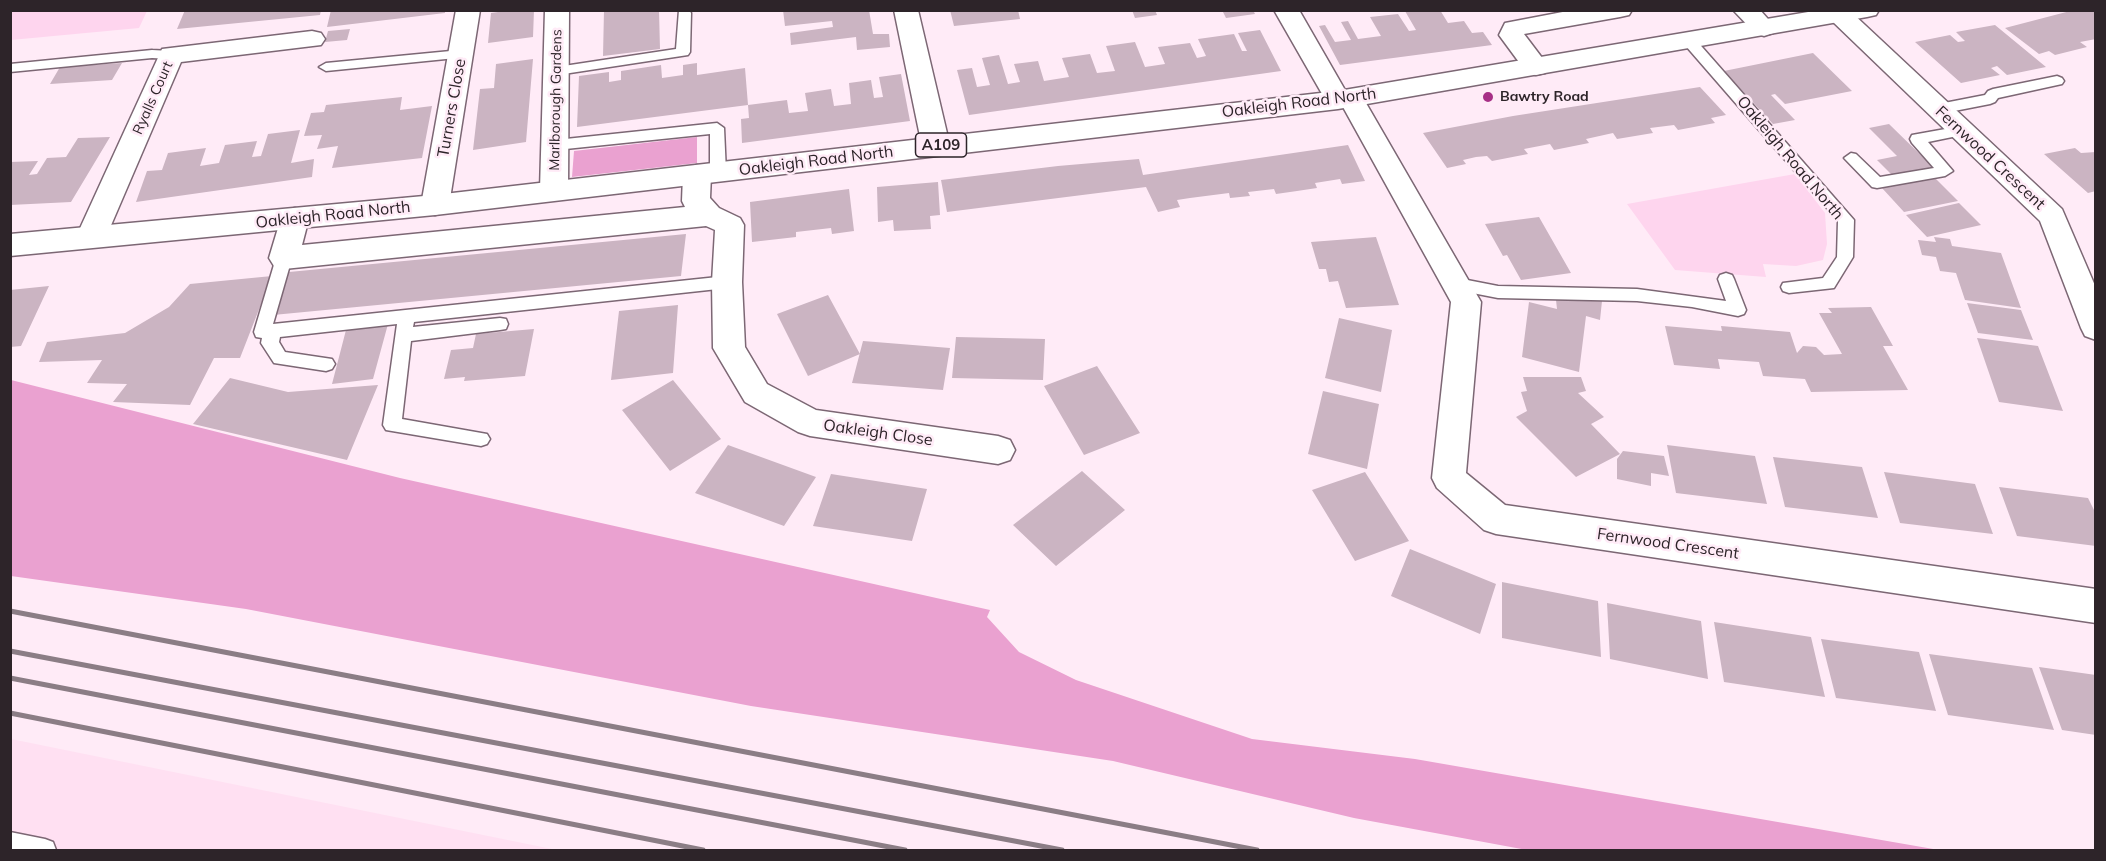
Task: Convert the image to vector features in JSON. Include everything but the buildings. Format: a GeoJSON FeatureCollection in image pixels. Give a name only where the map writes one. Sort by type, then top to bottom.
{"type":"FeatureCollection","features":[{"type":"Feature","properties":{"kind":"street","name":"Turners Close"},"geometry":{"type":"LineString","coordinates":[[435,205],[468,10]]}},
{"type":"Feature","properties":{"kind":"street","name":"Marlborough Gardens"},"geometry":{"type":"LineString","coordinates":[[554,190],[557,10]]}},
{"type":"Feature","properties":{"kind":"street"},"geometry":{"type":"LineString","coordinates":[[906,10],[936,146]]}},
{"type":"Feature","properties":{"kind":"street"},"geometry":{"type":"LineString","coordinates":[[1286,10],[1344,99]]}},
{"type":"Feature","properties":{"kind":"street"},"geometry":{"type":"LineString","coordinates":[[1536,66],[1511,35],[1514,28],[1620,10]]}},
{"type":"Feature","properties":{"kind":"street","name":"Oakleigh Road North"},"geometry":{"type":"LineString","coordinates":[[10,245],[435,205],[1344,99],[1690,42],[1754,19],[1854,13]]}},
{"type":"Feature","properties":{"kind":"street","name":"Fernwood Crescent"},"geometry":{"type":"LineString","coordinates":[[1854,13],[1939,109],[2052,216],[2096,328]]}},
{"type":"Feature","properties":{"kind":"street","name":"Ryalls Court"},"geometry":{"type":"LineString","coordinates":[[92,237],[171,55],[312,39]]}},
{"type":"Feature","properties":{"kind":"street","name":"Fernwood Crescent"},"geometry":{"type":"LineString","coordinates":[[1344,99],[1466,302],[1449,478],[1496,519],[2096,606]]}},
{"type":"Feature","properties":{"kind":"street","name":"Oakleigh Close"},"geometry":{"type":"LineString","coordinates":[[707,174],[696,201],[709,215],[730,225],[727,282],[729,348],[756,393],[810,423],[998,450]]}},
{"type":"Feature","properties":{"kind":"street"},"geometry":{"type":"LineString","coordinates":[[295,219],[284,258],[709,215]]}},
{"type":"Feature","properties":{"kind":"lane"},"geometry":{"type":"LineString","coordinates":[[557,71],[684,52],[684,13]]}},
{"type":"Feature","properties":{"kind":"lane","name":"Oakleigh Road North"},"geometry":{"type":"LineString","coordinates":[[1690,42],[1846,220],[1845,257],[1828,284],[1789,287]]}},
{"type":"Feature","properties":{"kind":"lane"},"geometry":{"type":"LineString","coordinates":[[10,68],[152,54],[171,55]]}},
{"type":"Feature","properties":{"kind":"lane"},"geometry":{"type":"LineString","coordinates":[[326,67],[461,54]]}},
{"type":"Feature","properties":{"kind":"lane"},"geometry":{"type":"LineString","coordinates":[[1939,109],[1990,99],[1993,94],[2057,81]]}},
{"type":"Feature","properties":{"kind":"lane"},"geometry":{"type":"LineString","coordinates":[[556,145],[717,128],[707,174]]}},
{"type":"Feature","properties":{"kind":"lane"},"geometry":{"type":"LineString","coordinates":[[1851,158],[1877,183],[1945,171],[1917,139],[1962,131]]}},
{"type":"Feature","properties":{"kind":"lane"},"geometry":{"type":"LineString","coordinates":[[284,258],[262,332],[500,324]]}},
{"type":"Feature","properties":{"kind":"lane"},"geometry":{"type":"LineString","coordinates":[[1457,284],[1498,292],[1637,295],[1692,301],[1738,310],[1726,279]]}},
{"type":"Feature","properties":{"kind":"lane"},"geometry":{"type":"LineString","coordinates":[[405,326],[727,282]]}},
{"type":"Feature","properties":{"kind":"lane"},"geometry":{"type":"LineString","coordinates":[[405,326],[392,425],[481,439]]}},
{"type":"Feature","properties":{"kind":"lane"},"geometry":{"type":"LineString","coordinates":[[272,331],[270,343],[280,358],[326,364]]}},
{"type":"Feature","properties":{"kind":"lane"},"geometry":{"type":"LineString","coordinates":[[10,843],[45,850]]}},
{"type":"Feature","properties":{"kind":"shaded area"},"geometry":{"type":"Polygon","coordinates":[[[11,10],[147,11],[139,28],[11,40],[11,10]]]}},
{"type":"Feature","properties":{"kind":"shaded area"},"geometry":{"type":"Polygon","coordinates":[[[697,137],[697,163],[572,177],[574,151],[697,137]]]}},
{"type":"Feature","properties":{"kind":"shaded area"},"geometry":{"type":"Polygon","coordinates":[[[1795,174],[1825,213],[1827,244],[1823,260],[1796,266],[1763,264],[1766,277],[1675,270],[1627,204],[1795,174]]]}},
{"type":"Feature","properties":{"kind":"shaded area"},"geometry":{"type":"Polygon","coordinates":[[[11,380],[400,478],[990,610],[987,617],[1019,652],[1076,680],[1252,739],[1415,759],[1939,850],[1527,850],[1354,818],[1113,761],[751,706],[246,609],[11,576],[11,380]]]}},
{"type":"Feature","properties":{"kind":"shaded area"},"geometry":{"type":"Polygon","coordinates":[[[11,739],[557,850],[11,850],[11,739]]]}},
{"type":"Feature","properties":{"kind":"railway"},"geometry":{"type":"LineString","coordinates":[[10,611],[1257,850]]}},
{"type":"Feature","properties":{"kind":"railway"},"geometry":{"type":"LineString","coordinates":[[10,651],[1062,850]]}},
{"type":"Feature","properties":{"kind":"railway"},"geometry":{"type":"LineString","coordinates":[[10,678],[905,850]]}},
{"type":"Feature","properties":{"kind":"railway"},"geometry":{"type":"LineString","coordinates":[[10,713],[703,850]]}},
{"type":"Feature","properties":{"kind":"place","name":"Bawtry Road"},"geometry":{"type":"Point","coordinates":[1488,97]}}]}
